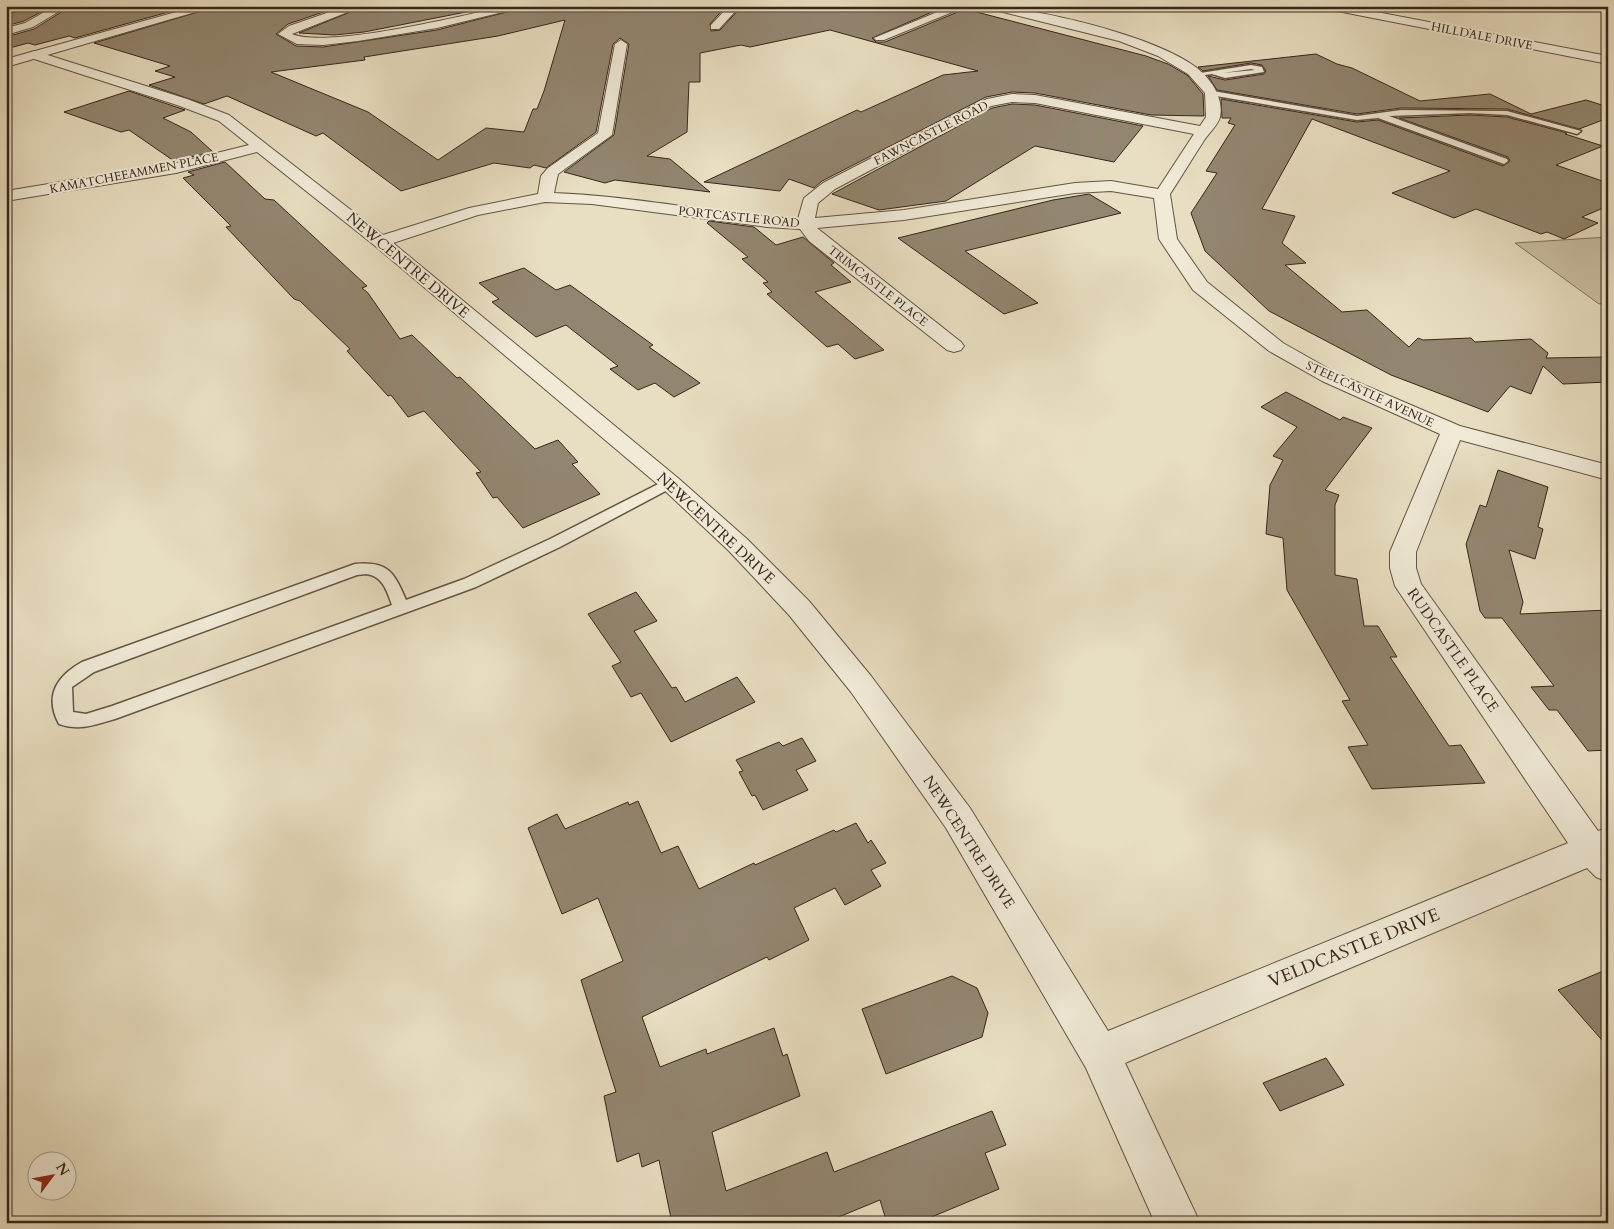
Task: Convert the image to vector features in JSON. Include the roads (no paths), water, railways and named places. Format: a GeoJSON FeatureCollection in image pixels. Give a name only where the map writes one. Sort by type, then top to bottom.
{"type":"FeatureCollection","features":[{"type":"Feature","properties":{"kind":"street"},"geometry":{"type":"LineString","coordinates":[[6,32],[29,25],[63,6]]}},
{"type":"Feature","properties":{"kind":"street"},"geometry":{"type":"LineString","coordinates":[[6,63],[212,6]]}},
{"type":"Feature","properties":{"kind":"street"},"geometry":{"type":"LineString","coordinates":[[358,6],[293,28],[284,34],[291,40],[298,42],[333,42],[417,28],[523,6]]}},
{"type":"Feature","properties":{"kind":"street"},"geometry":{"type":"LineString","coordinates":[[715,27],[735,6]]}},
{"type":"Feature","properties":{"kind":"street"},"geometry":{"type":"LineString","coordinates":[[880,38],[962,6]]}},
{"type":"Feature","properties":{"kind":"street"},"geometry":{"type":"LineString","coordinates":[[984,6],[1009,8],[1136,42],[1207,74],[1204,78],[1213,94],[1213,117],[1162,194]]}},
{"type":"Feature","properties":{"kind":"street","name":"HILLDALE DRIVE"},"geometry":{"type":"LineString","coordinates":[[1327,6],[1608,60]]}},
{"type":"Feature","properties":{"kind":"street"},"geometry":{"type":"LineString","coordinates":[[545,197],[548,176],[606,135],[621,44]]}},
{"type":"Feature","properties":{"kind":"street","name":"NEWCENTRE DRIVE"},"geometry":{"type":"LineString","coordinates":[[35,55],[182,102],[224,118],[262,146],[380,242],[670,483],[738,545],[799,608],[865,688],[958,818],[1100,1054],[1178,1223]]}},
{"type":"Feature","properties":{"kind":"street","name":"FAWNCASTLE ROAD"},"geometry":{"type":"LineString","coordinates":[[805,224],[810,201],[829,186],[987,103],[998,100],[1035,99],[1203,131]]}},
{"type":"Feature","properties":{"kind":"street","name":"KAMATCHEEAMMEN PLACE"},"geometry":{"type":"LineString","coordinates":[[6,196],[176,168],[262,146]]}},
{"type":"Feature","properties":{"kind":"street","name":"PORTCASTLE ROAD"},"geometry":{"type":"LineString","coordinates":[[380,242],[474,211],[545,197],[592,199],[766,222],[805,224],[904,215],[1075,188],[1111,186],[1162,194]]}},
{"type":"Feature","properties":{"kind":"street","name":"STEELCASTLE AVENUE"},"geometry":{"type":"LineString","coordinates":[[1162,194],[1168,239],[1200,286],[1276,347],[1329,377],[1391,406],[1452,431],[1608,473]]}},
{"type":"Feature","properties":{"kind":"street","name":"TRIMCASTLE PLACE"},"geometry":{"type":"LineString","coordinates":[[805,224],[815,237],[954,346]]}},
{"type":"Feature","properties":{"kind":"street","name":"RUDCASTLE PLACE"},"geometry":{"type":"LineString","coordinates":[[1452,431],[1403,552],[1403,568],[1408,586],[1603,853]]}},
{"type":"Feature","properties":{"kind":"street","name":"VELDCASTLE DRIVE"},"geometry":{"type":"LineString","coordinates":[[1100,1054],[1603,853]]}},
{"type":"Feature","properties":{"kind":"lane"},"geometry":{"type":"LineString","coordinates":[[1251,67],[1259,69],[1260,72],[1225,76],[1207,74],[1216,71],[1251,67]]}},
{"type":"Feature","properties":{"kind":"lane"},"geometry":{"type":"LineString","coordinates":[[1213,94],[1357,118],[1401,112],[1491,112],[1521,115],[1577,131]]}},
{"type":"Feature","properties":{"kind":"lane"},"geometry":{"type":"LineString","coordinates":[[1381,116],[1504,161]]}},
{"type":"Feature","properties":{"kind":"lane"},"geometry":{"type":"LineString","coordinates":[[401,606],[385,572],[377,568],[355,570],[88,667],[65,682],[62,690],[65,719],[86,721],[115,712],[401,606],[470,583],[555,543],[670,483]]}}]}
